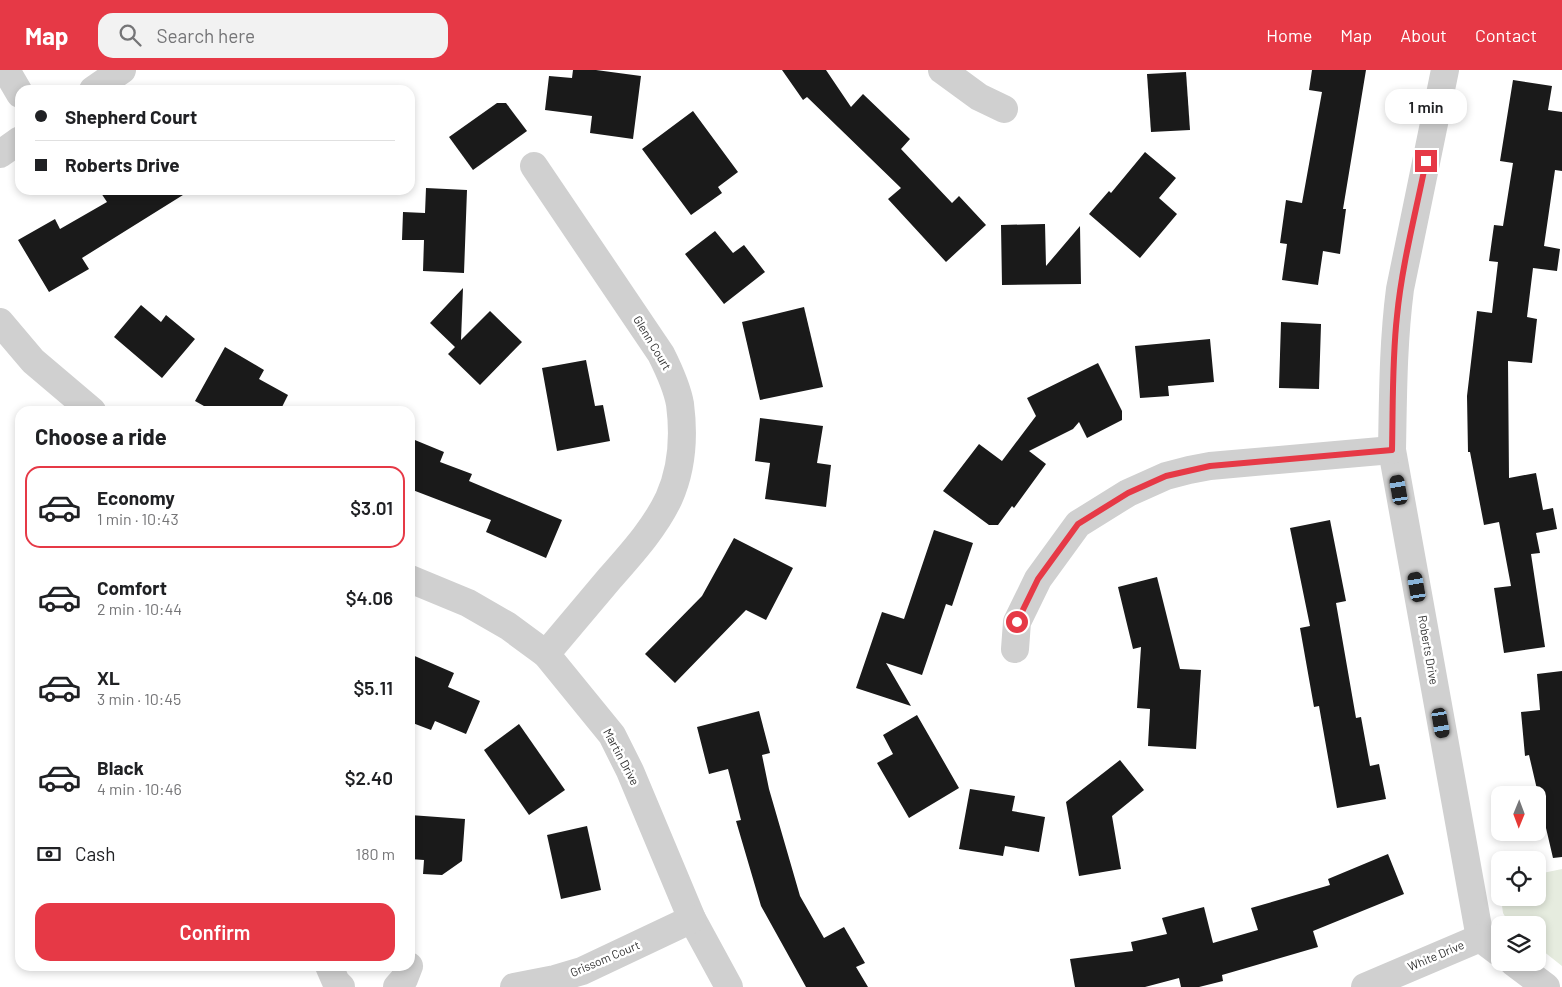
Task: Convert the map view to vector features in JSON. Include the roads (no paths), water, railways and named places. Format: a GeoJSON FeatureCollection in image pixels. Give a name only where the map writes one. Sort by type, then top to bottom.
{"type":"FeatureCollection","features":[{"type":"Feature","properties":{"kind":"street"},"geometry":{"type":"LineString","coordinates":[[6,70],[15,85]]}},
{"type":"Feature","properties":{"kind":"street"},"geometry":{"type":"LineString","coordinates":[[100,85],[122,70]]}},
{"type":"Feature","properties":{"kind":"street"},"geometry":{"type":"LineString","coordinates":[[942,70],[979,97],[1004,110]]}},
{"type":"Feature","properties":{"kind":"street","name":"Roberts Drive"},"geometry":{"type":"LineString","coordinates":[[1445,70],[1400,289],[1393,391],[1392,450],[1490,945]]}},
{"type":"Feature","properties":{"kind":"street"},"geometry":{"type":"LineString","coordinates":[[0,154],[15,144]]}},
{"type":"Feature","properties":{"kind":"street","name":"Glenn Court"},"geometry":{"type":"LineString","coordinates":[[534,166],[662,354],[680,403],[683,436],[678,473],[669,498],[658,518],[631,554],[546,654]]}},
{"type":"Feature","properties":{"kind":"street"},"geometry":{"type":"LineString","coordinates":[[0,322],[33,361],[86,406]]}},
{"type":"Feature","properties":{"kind":"street"},"geometry":{"type":"LineString","coordinates":[[1015,649],[1017,622],[1044,572],[1078,524],[1128,493],[1166,476],[1210,466],[1392,450]]}},
{"type":"Feature","properties":{"kind":"street","name":"Martin Drive"},"geometry":{"type":"LineString","coordinates":[[415,581],[468,603],[508,626],[546,654],[612,735],[630,770],[692,919],[730,987]]}},
{"type":"Feature","properties":{"kind":"street","name":"Grissom Court"},"geometry":{"type":"LineString","coordinates":[[514,987],[555,979],[582,971],[692,919]]}},
{"type":"Feature","properties":{"kind":"street","name":"White Drive"},"geometry":{"type":"LineString","coordinates":[[1365,987],[1490,945]]}},
{"type":"Feature","properties":{"kind":"street"},"geometry":{"type":"LineString","coordinates":[[331,971],[336,982],[341,987]]}},
{"type":"Feature","properties":{"kind":"street"},"geometry":{"type":"LineString","coordinates":[[397,987],[404,979],[407,971]]}},
{"type":"Feature","properties":{"kind":"street"},"geometry":{"type":"LineString","coordinates":[[1525,971],[1546,987]]}}]}
